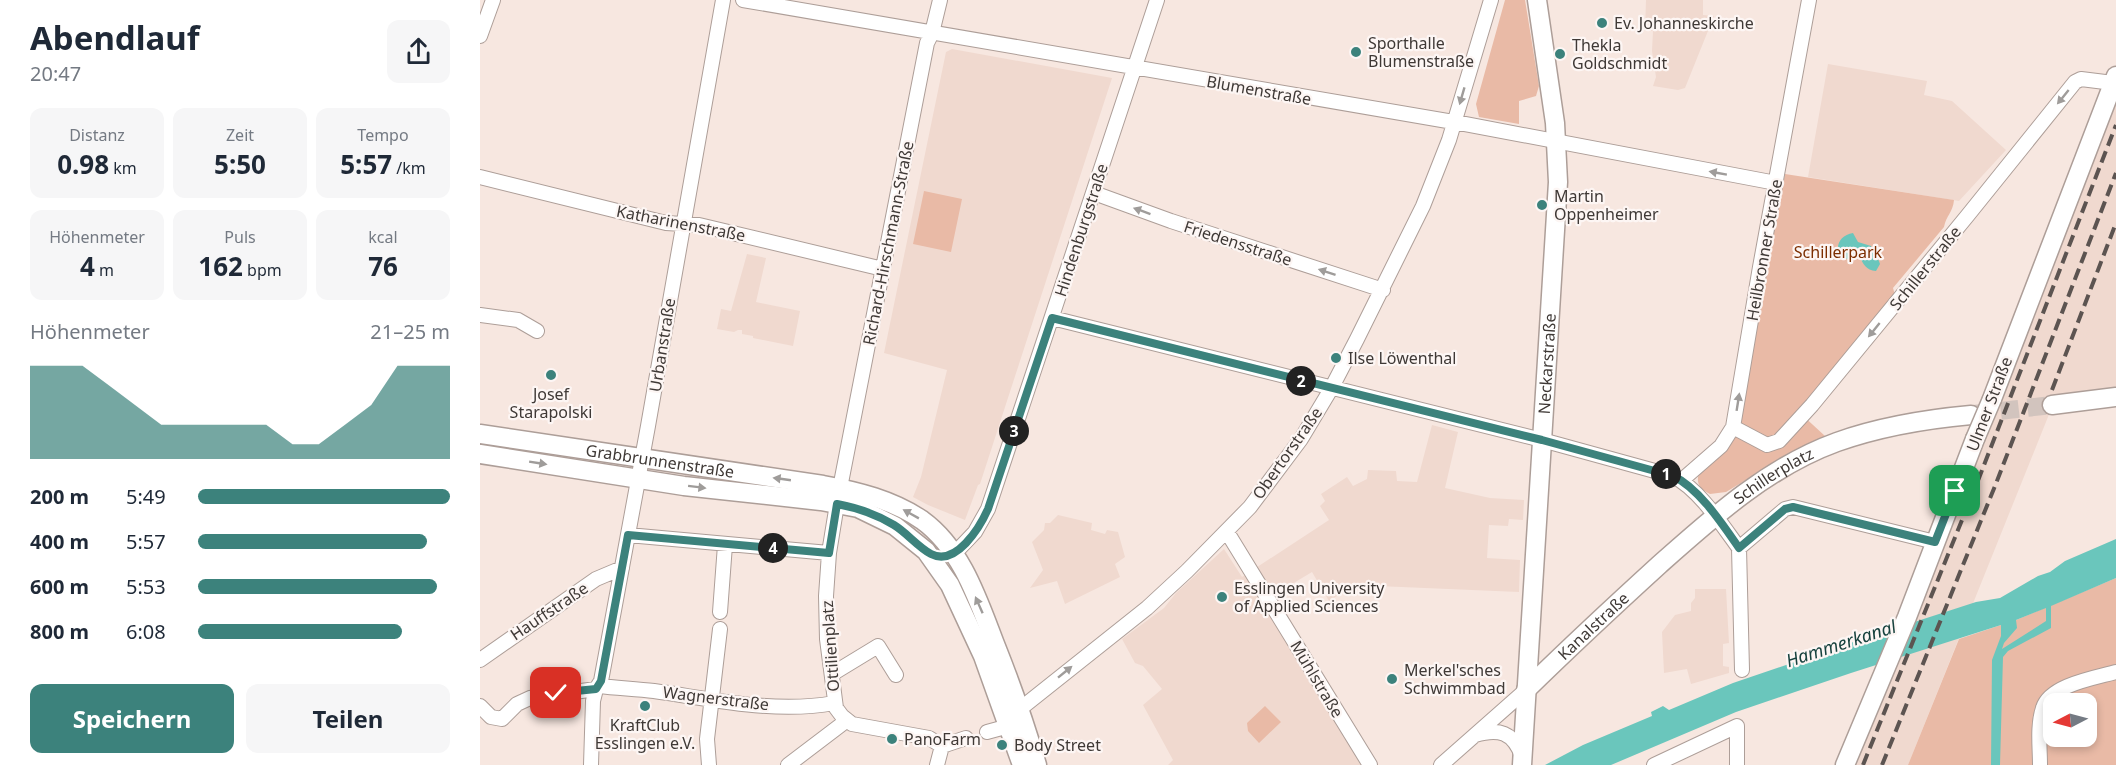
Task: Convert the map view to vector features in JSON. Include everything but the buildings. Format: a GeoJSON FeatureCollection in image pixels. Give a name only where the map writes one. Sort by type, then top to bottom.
{"type":"FeatureCollection","features":[{"type":"Feature","properties":{"kind":"main road","name":"Neckarstraße"},"geometry":{"type":"LineString","coordinates":[[1522,761],[1558,182],[1557,141],[1537,0]]}},
{"type":"Feature","properties":{"kind":"main road","name":"Ulmer Straße"},"geometry":{"type":"LineString","coordinates":[[1845,765],[1885,673],[2115,79]]}},
{"type":"Feature","properties":{"kind":"main road"},"geometry":{"type":"LineString","coordinates":[[2052,405],[2116,397]]}},
{"type":"Feature","properties":{"kind":"main road","name":"Schillerplatz"},"geometry":{"type":"LineString","coordinates":[[1714,515],[1781,470],[1836,442],[1886,428],[1971,415]]}},
{"type":"Feature","properties":{"kind":"main road","name":"Grabbrunnenstraße"},"geometry":{"type":"LineString","coordinates":[[480,434],[642,459],[833,498]]}},
{"type":"Feature","properties":{"kind":"main road","name":"Grabbrunnenstraße"},"geometry":{"type":"LineString","coordinates":[[480,453],[684,486],[833,498]]}},
{"type":"Feature","properties":{"kind":"main road"},"geometry":{"type":"LineString","coordinates":[[833,498],[883,519],[932,554],[942,556],[954,554]]}},
{"type":"Feature","properties":{"kind":"main road"},"geometry":{"type":"LineString","coordinates":[[833,498],[884,501],[912,514],[936,532],[954,554],[969,581],[1001,658],[1037,765]]}},
{"type":"Feature","properties":{"kind":"main road","name":"Kanalstraße"},"geometry":{"type":"LineString","coordinates":[[1526,690],[1714,515]]}},
{"type":"Feature","properties":{"kind":"main road"},"geometry":{"type":"LineString","coordinates":[[927,550],[950,585],[979,645],[1022,765]]}},
{"type":"Feature","properties":{"kind":"main road"},"geometry":{"type":"LineString","coordinates":[[950,585],[948,569],[950,558],[954,554]]}},
{"type":"Feature","properties":{"kind":"street"},"geometry":{"type":"LineString","coordinates":[[480,36],[493,0]]}},
{"type":"Feature","properties":{"kind":"street","name":"Urbanstraße"},"geometry":{"type":"LineString","coordinates":[[591,765],[593,701],[601,681],[639,479],[723,0]]}},
{"type":"Feature","properties":{"kind":"street","name":"Blumenstraße"},"geometry":{"type":"LineString","coordinates":[[742,0],[1454,122],[1776,183]]}},
{"type":"Feature","properties":{"kind":"street","name":"Richard-Hirschmann-Straße"},"geometry":{"type":"LineString","coordinates":[[833,498],[883,269],[927,43],[933,33],[940,0]]}},
{"type":"Feature","properties":{"kind":"street","name":"Hindenburgstraße"},"geometry":{"type":"LineString","coordinates":[[954,554],[975,532],[988,509],[1157,0]]}},
{"type":"Feature","properties":{"kind":"street","name":"Obertorstraße"},"geometry":{"type":"LineString","coordinates":[[1020,709],[1148,608],[1227,532],[1291,453],[1331,389],[1383,290],[1423,206],[1454,122],[1491,0]]}},
{"type":"Feature","properties":{"kind":"street","name":"Heilbronner Straße"},"geometry":{"type":"LineString","coordinates":[[1682,480],[1721,446],[1733,427],[1809,0]]}},
{"type":"Feature","properties":{"kind":"street","name":"Schillerstraße"},"geometry":{"type":"LineString","coordinates":[[1733,427],[1760,443],[1774,444],[1779,441],[1812,405],[1933,259],[2075,81],[2115,79]]}},
{"type":"Feature","properties":{"kind":"street","name":"Katharinenstraße"},"geometry":{"type":"LineString","coordinates":[[480,177],[666,223],[699,225],[883,269]]}},
{"type":"Feature","properties":{"kind":"street","name":"Friedensstraße"},"geometry":{"type":"LineString","coordinates":[[1094,193],[1171,221],[1383,290]]}},
{"type":"Feature","properties":{"kind":"street"},"geometry":{"type":"LineString","coordinates":[[480,315],[518,320],[537,331]]}},
{"type":"Feature","properties":{"kind":"street"},"geometry":{"type":"LineString","coordinates":[[1052,318],[1542,440],[1682,480],[1714,515],[1739,548],[1742,670]]}},
{"type":"Feature","properties":{"kind":"street","name":"Ottilienplatz"},"geometry":{"type":"LineString","coordinates":[[833,498],[826,639],[834,702],[846,721]]}},
{"type":"Feature","properties":{"kind":"street"},"geometry":{"type":"LineString","coordinates":[[1739,548],[1785,509],[1793,507],[1935,542]]}},
{"type":"Feature","properties":{"kind":"street","name":"Mühlstraße"},"geometry":{"type":"LineString","coordinates":[[1227,532],[1370,765]]}},
{"type":"Feature","properties":{"kind":"street"},"geometry":{"type":"LineString","coordinates":[[628,535],[829,553]]}},
{"type":"Feature","properties":{"kind":"street"},"geometry":{"type":"LineString","coordinates":[[720,612],[725,545]]}},
{"type":"Feature","properties":{"kind":"street","name":"Hauffstraße"},"geometry":{"type":"LineString","coordinates":[[480,660],[596,579],[622,568]]}},
{"type":"Feature","properties":{"kind":"street"},"geometry":{"type":"LineString","coordinates":[[709,765],[707,740],[720,629]]}},
{"type":"Feature","properties":{"kind":"street"},"geometry":{"type":"LineString","coordinates":[[832,674],[878,646],[896,675]]}},
{"type":"Feature","properties":{"kind":"street"},"geometry":{"type":"LineString","coordinates":[[2040,765],[2042,714],[2047,700],[2064,688],[2116,672]]}},
{"type":"Feature","properties":{"kind":"street","name":"Wagnerstraße"},"geometry":{"type":"LineString","coordinates":[[480,706],[491,717],[502,719],[517,704],[530,698],[597,688],[650,690],[755,705],[817,706],[834,702]]}},
{"type":"Feature","properties":{"kind":"street","name":"Kanalstraße"},"geometry":{"type":"LineString","coordinates":[[1441,765],[1526,690]]}},
{"type":"Feature","properties":{"kind":"street"},"geometry":{"type":"LineString","coordinates":[[788,765],[846,721],[929,738],[942,746]]}},
{"type":"Feature","properties":{"kind":"street"},"geometry":{"type":"LineString","coordinates":[[987,732],[1009,726]]}},
{"type":"Feature","properties":{"kind":"street"},"geometry":{"type":"LineString","coordinates":[[1654,765],[1737,726],[1737,765]]}},
{"type":"Feature","properties":{"kind":"street"},"geometry":{"type":"LineString","coordinates":[[1473,736],[1485,732],[1502,733],[1514,741],[1522,761]]}},
{"type":"Feature","properties":{"kind":"street"},"geometry":{"type":"LineString","coordinates":[[942,746],[966,738]]}},
{"type":"Feature","properties":{"kind":"street"},"geometry":{"type":"LineString","coordinates":[[937,765],[942,746]]}},
{"type":"Feature","properties":{"kind":"shaded area"},"geometry":{"type":"Polygon","coordinates":[[[1646,0],[1703,0],[1703,15],[1714,16],[1685,88],[1678,90],[1653,86],[1656,77],[1652,51],[1653,31],[1645,31],[1646,0]]]}},
{"type":"Feature","properties":{"kind":"shaded area"},"geometry":{"type":"Polygon","coordinates":[[[952,49],[1112,78],[980,484],[965,520],[913,497],[921,477],[947,370],[884,353],[946,52],[952,49]]]}},
{"type":"Feature","properties":{"kind":"shaded area"},"geometry":{"type":"Polygon","coordinates":[[[1828,64],[1927,81],[1924,95],[1952,101],[2006,150],[1959,201],[1808,177],[1828,64]]]}},
{"type":"Feature","properties":{"kind":"shaded area"},"geometry":{"type":"Polygon","coordinates":[[[2116,104],[2116,388],[2056,397],[1908,765],[1856,765],[1967,488],[2116,104]]]}},
{"type":"Feature","properties":{"kind":"shaded area"},"geometry":{"type":"Polygon","coordinates":[[[747,254],[766,258],[756,302],[800,311],[793,346],[753,338],[753,336],[742,334],[742,330],[734,332],[717,329],[721,309],[731,311],[747,254]]]}},
{"type":"Feature","properties":{"kind":"shaded area","name":"Esslingen University of Applied Sciences"},"geometry":{"type":"Polygon","coordinates":[[[1432,425],[1458,432],[1445,488],[1490,498],[1524,500],[1523,520],[1509,519],[1508,526],[1489,525],[1487,558],[1520,560],[1519,592],[1354,585],[1329,601],[1312,572],[1262,602],[1362,765],[1168,765],[1173,760],[1143,705],[1162,689],[1143,666],[1135,663],[1122,639],[1164,608],[1176,593],[1224,549],[1242,577],[1329,520],[1320,506],[1325,501],[1321,494],[1347,477],[1353,486],[1367,479],[1368,470],[1396,471],[1397,481],[1417,482],[1432,425]]]}},
{"type":"Feature","properties":{"kind":"shaded area"},"geometry":{"type":"Polygon","coordinates":[[[1058,515],[1092,523],[1091,530],[1105,534],[1107,530],[1118,532],[1125,557],[1115,564],[1120,577],[1065,604],[1057,581],[1030,588],[1043,570],[1032,542],[1044,530],[1045,523],[1050,523],[1058,515]]]}},
{"type":"Feature","properties":{"kind":"shaded area"},"geometry":{"type":"Polygon","coordinates":[[[1695,589],[1726,589],[1729,643],[1723,644],[1723,666],[1729,667],[1729,673],[1691,684],[1687,669],[1664,673],[1662,632],[1675,615],[1691,611],[1695,589]]]}},
{"type":"Feature","properties":{"kind":"green space"},"geometry":{"type":"Polygon","coordinates":[[[1505,0],[1525,0],[1539,86],[1536,96],[1519,101],[1519,124],[1479,117],[1476,104],[1505,0]]]}},
{"type":"Feature","properties":{"kind":"green space","name":"Schillerpark"},"geometry":{"type":"Polygon","coordinates":[[[1785,174],[1954,200],[1944,227],[1893,288],[1895,295],[1800,413],[1825,436],[1726,492],[1710,494],[1699,485],[1698,479],[1700,471],[1725,449],[1757,318],[1785,174]]]}},
{"type":"Feature","properties":{"kind":"green space"},"geometry":{"type":"Polygon","coordinates":[[[924,191],[962,199],[951,252],[913,244],[924,191]]]}},
{"type":"Feature","properties":{"kind":"green space"},"geometry":{"type":"Polygon","coordinates":[[[2116,578],[2116,765],[1908,765],[1959,639],[2016,620],[2116,578]]]}},
{"type":"Feature","properties":{"kind":"green space"},"geometry":{"type":"Polygon","coordinates":[[[1265,706],[1281,722],[1259,743],[1248,731],[1247,723],[1265,706]]]}},
{"type":"Feature","properties":{"kind":"water"},"geometry":{"type":"Polygon","coordinates":[[[1853,233],[1858,242],[1871,246],[1880,264],[1876,271],[1867,268],[1860,257],[1845,259],[1838,251],[1841,239],[1853,233]]]}},
{"type":"Feature","properties":{"kind":"water"},"geometry":{"type":"Polygon","coordinates":[[[2116,539],[2116,578],[2051,606],[2051,628],[2008,651],[2003,657],[2000,765],[1991,765],[1992,660],[2001,636],[2001,625],[1736,712],[1611,765],[1545,765],[1583,745],[1652,716],[1651,712],[1663,706],[1669,710],[1733,683],[1862,639],[1976,602],[2000,598],[2038,576],[2050,572],[2065,561],[2116,539]],[[2046,608],[2016,620],[2017,628],[2004,643],[2002,649],[2046,621],[2046,608]]]}},
{"type":"Feature","properties":{"kind":"tunnel"},"geometry":{"type":"LineString","coordinates":[[1974,414],[2052,405]]}},
{"type":"Feature","properties":{"kind":"railway"},"geometry":{"type":"LineString","coordinates":[[1863,765],[1979,478],[2116,125]]}},
{"type":"Feature","properties":{"kind":"railway"},"geometry":{"type":"LineString","coordinates":[[1882,765],[1995,486],[2116,173]]}},
{"type":"Feature","properties":{"kind":"railway"},"geometry":{"type":"LineString","coordinates":[[2052,390],[2116,223]]}},
{"type":"Feature","properties":{"kind":"place","name":"Ev. Johanneskirche"},"geometry":{"type":"Point","coordinates":[1602,23]}},
{"type":"Feature","properties":{"kind":"place","name":"Sporthalle Blumenstraße"},"geometry":{"type":"Point","coordinates":[1356,52]}},
{"type":"Feature","properties":{"kind":"place","name":"Thekla Goldschmidt"},"geometry":{"type":"Point","coordinates":[1560,54]}},
{"type":"Feature","properties":{"kind":"place","name":"Martin Oppenheimer"},"geometry":{"type":"Point","coordinates":[1542,205]}},
{"type":"Feature","properties":{"kind":"place","name":"Ilse Löwenthal"},"geometry":{"type":"Point","coordinates":[1336,358]}},
{"type":"Feature","properties":{"kind":"place","name":"Josef Starapolski"},"geometry":{"type":"Point","coordinates":[551,375]}},
{"type":"Feature","properties":{"kind":"place","name":"Esslingen University of Applied Sciences"},"geometry":{"type":"Point","coordinates":[1222,597]}},
{"type":"Feature","properties":{"kind":"place","name":"Merkel'sches Schwimmbad"},"geometry":{"type":"Point","coordinates":[1392,679]}},
{"type":"Feature","properties":{"kind":"place","name":"KraftClub Esslingen e.V."},"geometry":{"type":"Point","coordinates":[645,706]}},
{"type":"Feature","properties":{"kind":"place","name":"PanoFarm"},"geometry":{"type":"Point","coordinates":[892,739]}},
{"type":"Feature","properties":{"kind":"place","name":"Body Street"},"geometry":{"type":"Point","coordinates":[1002,745]}},
{"type":"Feature","properties":{"kind":"route"},"geometry":{"type":"LineString","coordinates":[[556,693],[596,689],[599,686],[628,535],[829,553],[837,504],[858,508],[883,519],[932,554],[948,556],[954,554],[975,532],[988,509],[1052,318],[1542,440],[1673,476],[1682,480],[1698,496],[1739,548],[1785,509],[1793,507],[1935,542],[1955,491]]}},
{"type":"Feature","properties":{"kind":"water label","name":"Hammerkanal"},"geometry":{"type":"Point","coordinates":[1841,644]}}]}
